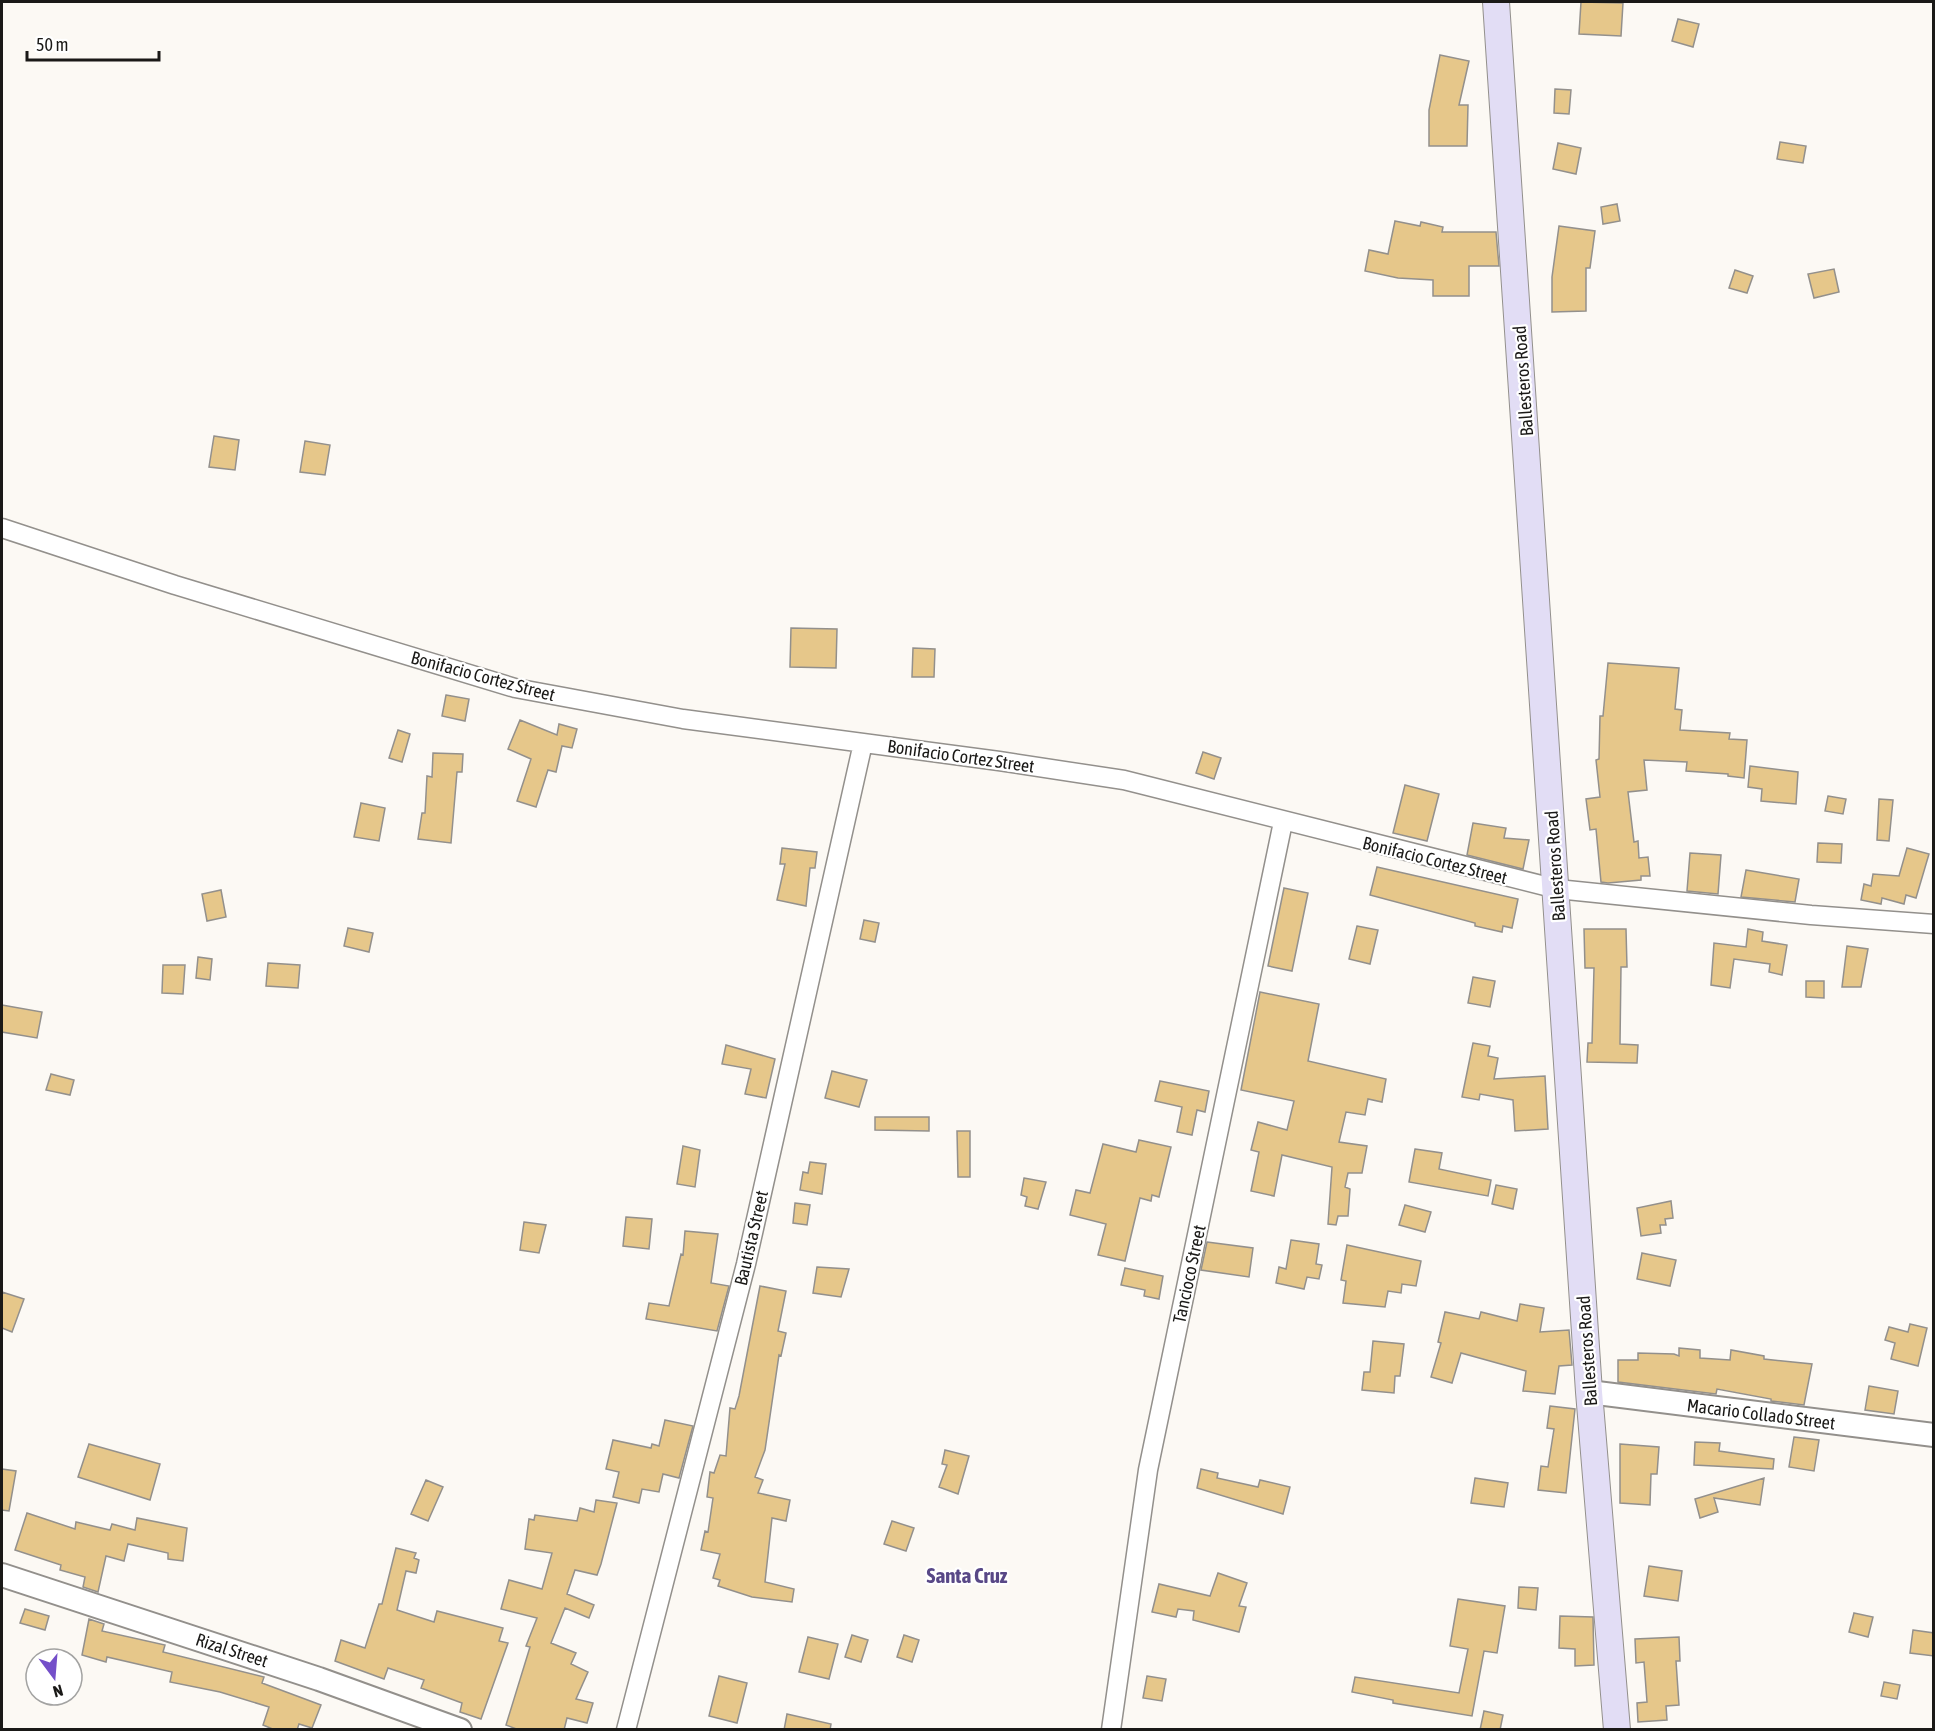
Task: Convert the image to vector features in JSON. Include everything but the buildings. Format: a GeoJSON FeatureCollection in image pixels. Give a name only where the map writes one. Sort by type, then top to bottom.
{"type":"FeatureCollection","features":[{"type":"Feature","properties":{"kind":"main road","name":"Ballesteros Road"},"geometry":{"type":"LineString","coordinates":[[1496,2],[1589,1392],[1617,1730]]}},
{"type":"Feature","properties":{"kind":"street","name":"Bonifacio Cortez Street"},"geometry":{"type":"LineString","coordinates":[[2,528],[175,585],[514,688],[683,719],[1124,780],[1557,890],[1811,915],[1934,924]]}},
{"type":"Feature","properties":{"kind":"street","name":"Bautista Street"},"geometry":{"type":"LineString","coordinates":[[626,1730],[746,1264],[863,743]]}},
{"type":"Feature","properties":{"kind":"street","name":"Tancioco Street"},"geometry":{"type":"LineString","coordinates":[[1111,1730],[1148,1470],[1283,822]]}},
{"type":"Feature","properties":{"kind":"street","name":"Macario Collado Street"},"geometry":{"type":"LineString","coordinates":[[1589,1392],[1934,1435]]}},
{"type":"Feature","properties":{"kind":"street","name":"Rizal Street"},"geometry":{"type":"LineString","coordinates":[[2,1575],[319,1679],[460,1730]]}},
{"type":"Feature","properties":{"kind":"district","name":"Santa Cruz"},"geometry":{"type":"Point","coordinates":[967,1575]}}]}
